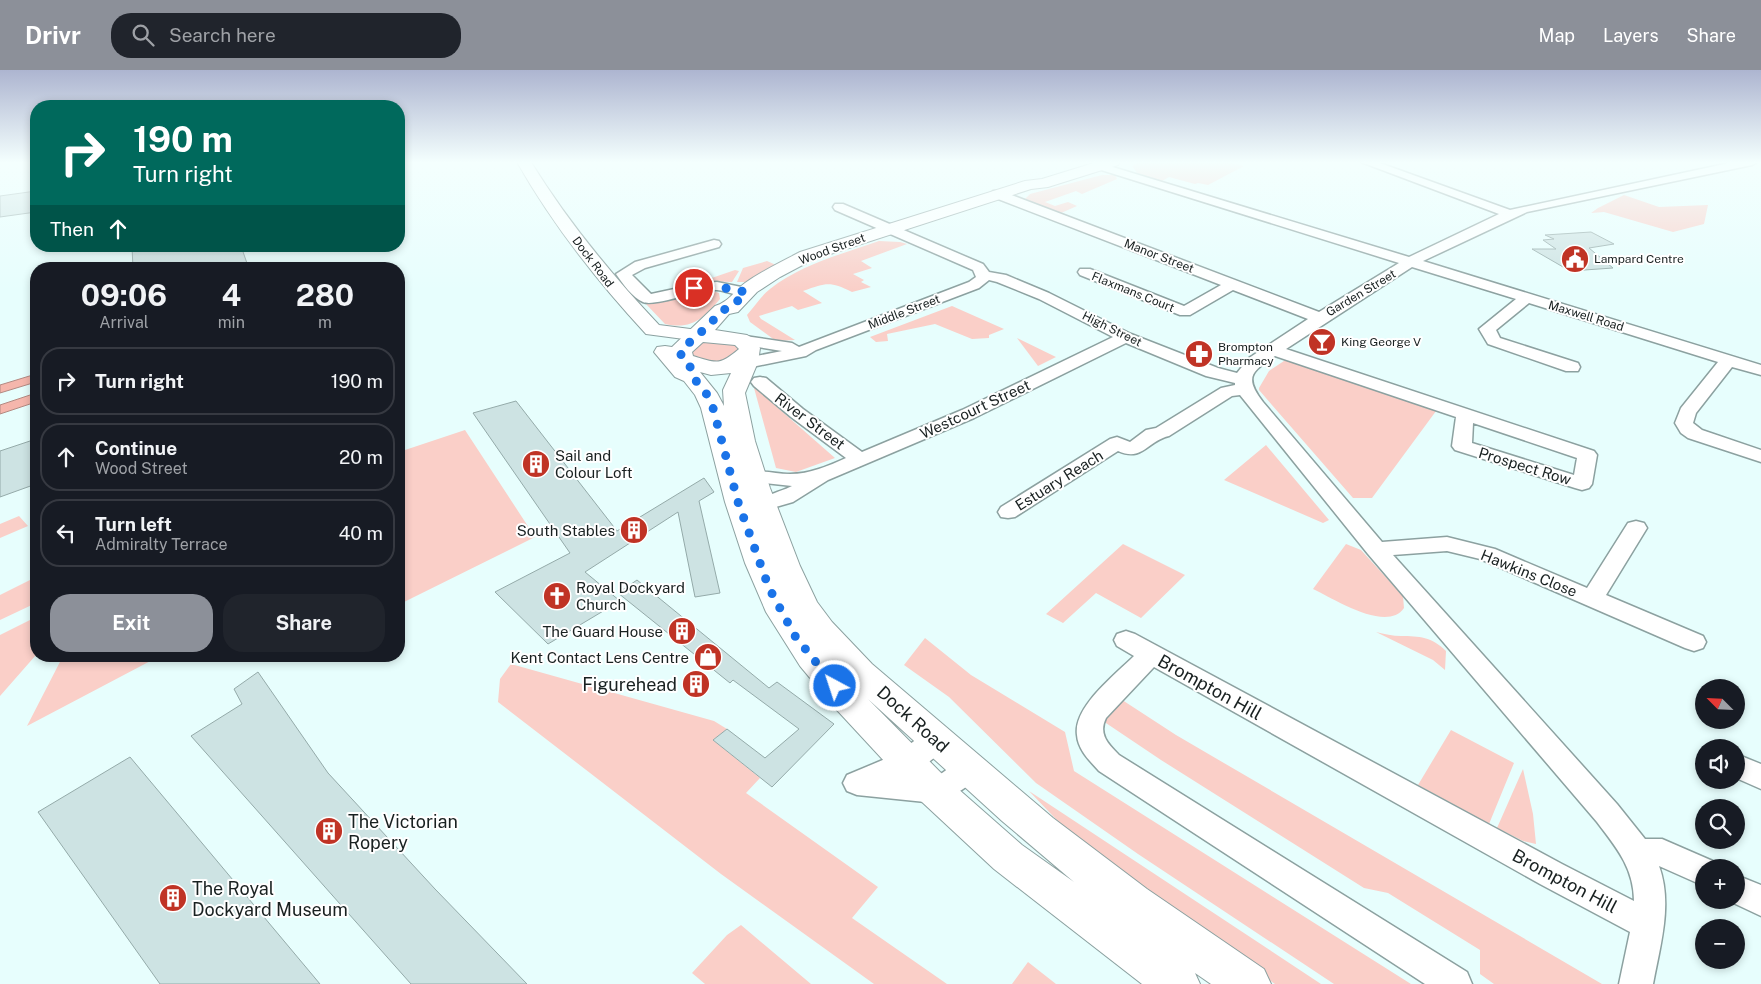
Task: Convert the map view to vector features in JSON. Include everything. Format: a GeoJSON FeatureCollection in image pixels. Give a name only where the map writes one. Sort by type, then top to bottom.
{"type":"FeatureCollection","features":[{"type":"Feature","properties":{"kind":"main road","name":"Dock Road"},"geometry":{"type":"LineString","coordinates":[[549,205],[603,277],[653,330],[650,336],[681,362],[706,393],[713,408],[738,502],[759,563],[781,612],[795,636],[847,699],[922,751],[969,769],[1116,890],[1249,984]]}},
{"type":"Feature","properties":{"kind":"main road","name":"Wood Street"},"geometry":{"type":"LineString","coordinates":[[681,362],[681,350],[699,335],[722,310],[731,308],[746,292],[773,273],[806,256],[965,205]]}},
{"type":"Feature","properties":{"kind":"main road"},"geometry":{"type":"LineString","coordinates":[[731,308],[735,311],[733,321],[748,355]]}},
{"type":"Feature","properties":{"kind":"main road"},"geometry":{"type":"LineString","coordinates":[[653,330],[699,335],[748,355]]}},
{"type":"Feature","properties":{"kind":"main road","name":"Dock Road"},"geometry":{"type":"LineString","coordinates":[[748,355],[737,382],[734,398],[762,505],[789,576],[810,616],[831,642],[860,672],[922,751],[935,791],[1008,857],[1178,984]]}},
{"type":"Feature","properties":{"kind":"main road"},"geometry":{"type":"LineString","coordinates":[[681,362],[711,368],[725,368],[748,355]]}},
{"type":"Feature","properties":{"kind":"street","name":"Manor Street"},"geometry":{"type":"LineString","coordinates":[[1026,205],[1320,318]]}},
{"type":"Feature","properties":{"kind":"street","name":"Maxwell Road"},"geometry":{"type":"LineString","coordinates":[[1229,205],[1761,370]]}},
{"type":"Feature","properties":{"kind":"street"},"geometry":{"type":"LineString","coordinates":[[1484,205],[1510,214]]}},
{"type":"Feature","properties":{"kind":"street","name":"Garden Street"},"geometry":{"type":"LineString","coordinates":[[1243,385],[1246,372],[1255,362],[1320,318],[1410,262],[1510,214],[1545,205]]}},
{"type":"Feature","properties":{"kind":"street","name":"High Street"},"geometry":{"type":"LineString","coordinates":[[839,207],[981,271],[1044,296],[1125,337],[1243,385]]}},
{"type":"Feature","properties":{"kind":"street"},"geometry":{"type":"LineString","coordinates":[[714,244],[640,265],[623,274],[648,299],[700,287],[717,286],[746,292]]}},
{"type":"Feature","properties":{"kind":"street","name":"Middle Street"},"geometry":{"type":"LineString","coordinates":[[748,355],[800,353],[810,347],[974,285],[982,281],[981,271]]}},
{"type":"Feature","properties":{"kind":"street","name":"Flaxmans Court"},"geometry":{"type":"LineString","coordinates":[[1085,272],[1185,312],[1233,284]]}},
{"type":"Feature","properties":{"kind":"street"},"geometry":{"type":"LineString","coordinates":[[1527,298],[1487,329],[1494,341],[1572,367]]}},
{"type":"Feature","properties":{"kind":"street","name":"Westcourt Street"},"geometry":{"type":"LineString","coordinates":[[762,505],[775,502],[804,488],[821,476],[968,414],[1125,337]]}},
{"type":"Feature","properties":{"kind":"street","name":"Prospect Row"},"geometry":{"type":"LineString","coordinates":[[1274,350],[1465,414],[1587,455],[1582,484],[1462,446],[1465,414]]}},
{"type":"Feature","properties":{"kind":"street","name":"River Street"},"geometry":{"type":"LineString","coordinates":[[748,355],[797,413],[861,460]]}},
{"type":"Feature","properties":{"kind":"street"},"geometry":{"type":"LineString","coordinates":[[1729,360],[1693,404],[1685,417],[1684,423],[1688,429],[1696,434],[1761,456]]}},
{"type":"Feature","properties":{"kind":"street"},"geometry":{"type":"LineString","coordinates":[[1243,385],[1376,548],[1565,763],[1636,852],[1645,870],[1649,907],[1636,984]]}},
{"type":"Feature","properties":{"kind":"street","name":"Estuary Reach"},"geometry":{"type":"LineString","coordinates":[[1008,512],[1117,443],[1132,450],[1153,434],[1162,432],[1227,392],[1243,385]]}},
{"type":"Feature","properties":{"kind":"street","name":"Westcourt Street"},"geometry":{"type":"LineString","coordinates":[[754,477],[763,476],[790,480],[821,476]]}},
{"type":"Feature","properties":{"kind":"street","name":"Hawkins Close"},"geometry":{"type":"LineString","coordinates":[[1592,599],[1636,528]]}},
{"type":"Feature","properties":{"kind":"street","name":"Hawkins Close"},"geometry":{"type":"LineString","coordinates":[[1376,548],[1447,544],[1487,554],[1694,642]]}},
{"type":"Feature","properties":{"kind":"street"},"geometry":{"type":"LineString","coordinates":[[1126,640],[1151,654]]}},
{"type":"Feature","properties":{"kind":"street","name":"Brompton Hill"},"geometry":{"type":"LineString","coordinates":[[1456,984],[1109,763],[1096,750],[1090,737],[1090,723],[1096,711],[1151,654],[1542,869],[1647,924]]}},
{"type":"Feature","properties":{"kind":"street"},"geometry":{"type":"LineString","coordinates":[[922,751],[857,783],[935,791],[969,769]]}},
{"type":"Feature","properties":{"kind":"street"},"geometry":{"type":"LineString","coordinates":[[1636,852],[1662,853],[1695,868]]}},
{"type":"Feature","properties":{"kind":"street"},"geometry":{"type":"LineString","coordinates":[[1745,893],[1761,901]]}},
{"type":"Feature","properties":{"kind":"shaded area"},"geometry":{"type":"Polygon","coordinates":[[[1040,205],[1077,206],[1061,213],[1040,205]]]}},
{"type":"Feature","properties":{"kind":"shaded area"},"geometry":{"type":"Polygon","coordinates":[[[1605,205],[1652,205],[1659,207],[1708,205],[1704,224],[1673,232],[1604,212],[1591,213],[1605,205]]]}},
{"type":"Feature","properties":{"kind":"shaded area"},"geometry":{"type":"Polygon","coordinates":[[[879,241],[907,244],[861,261],[872,268],[853,274],[864,280],[861,282],[871,287],[852,292],[828,284],[818,286],[803,291],[822,303],[798,310],[792,306],[759,316],[795,340],[776,341],[750,322],[747,315],[767,291],[782,280],[823,260],[879,241]]]}},
{"type":"Feature","properties":{"kind":"shaded area"},"geometry":{"type":"Polygon","coordinates":[[[767,261],[776,265],[745,282],[737,282],[743,268],[767,261]]]}},
{"type":"Feature","properties":{"kind":"shaded area"},"geometry":{"type":"Polygon","coordinates":[[[735,270],[739,271],[732,282],[703,281],[735,270]]]}},
{"type":"Feature","properties":{"kind":"shaded area"},"geometry":{"type":"Polygon","coordinates":[[[710,290],[719,293],[720,299],[703,317],[690,324],[665,324],[645,303],[710,290]]]}},
{"type":"Feature","properties":{"kind":"shaded area"},"geometry":{"type":"Polygon","coordinates":[[[952,306],[1004,329],[989,335],[989,338],[972,339],[935,324],[887,334],[888,341],[876,342],[870,337],[952,306]]]}},
{"type":"Feature","properties":{"kind":"shaded area"},"geometry":{"type":"Polygon","coordinates":[[[1017,338],[1056,357],[1038,366],[1017,338]]]}},
{"type":"Feature","properties":{"kind":"shaded area"},"geometry":{"type":"Polygon","coordinates":[[[706,341],[734,343],[739,350],[737,354],[718,363],[695,360],[690,350],[706,341]]]}},
{"type":"Feature","properties":{"kind":"shaded area"},"geometry":{"type":"Polygon","coordinates":[[[1290,357],[1439,407],[1372,498],[1353,498],[1259,390],[1269,371],[1290,357]]]}},
{"type":"Feature","properties":{"kind":"shaded area"},"geometry":{"type":"Polygon","coordinates":[[[30,376],[30,384],[0,393],[0,385],[30,376]]]}},
{"type":"Feature","properties":{"kind":"shaded area"},"geometry":{"type":"Polygon","coordinates":[[[760,382],[778,408],[835,458],[796,472],[776,468],[754,388],[760,382]]]}},
{"type":"Feature","properties":{"kind":"shaded area"},"geometry":{"type":"Polygon","coordinates":[[[30,395],[30,404],[0,414],[0,405],[30,395]]]}},
{"type":"Feature","properties":{"kind":"shaded area"},"geometry":{"type":"Polygon","coordinates":[[[465,430],[535,537],[405,602],[405,450],[465,430]]]}},
{"type":"Feature","properties":{"kind":"shaded area"},"geometry":{"type":"Polygon","coordinates":[[[1266,445],[1329,520],[1323,523],[1224,480],[1266,445]]]}},
{"type":"Feature","properties":{"kind":"shaded area"},"geometry":{"type":"Polygon","coordinates":[[[19,516],[28,526],[0,538],[0,524],[19,516]]]}},
{"type":"Feature","properties":{"kind":"shaded area"},"geometry":{"type":"Polygon","coordinates":[[[1123,544],[1185,575],[1141,618],[1096,593],[1063,623],[1046,614],[1123,544]]]}},
{"type":"Feature","properties":{"kind":"shaded area"},"geometry":{"type":"Polygon","coordinates":[[[1346,544],[1361,550],[1403,596],[1404,608],[1396,615],[1386,617],[1373,616],[1360,612],[1313,589],[1346,544]]]}},
{"type":"Feature","properties":{"kind":"shaded area"},"geometry":{"type":"Polygon","coordinates":[[[30,580],[30,606],[0,620],[0,595],[30,580]]]}},
{"type":"Feature","properties":{"kind":"shaded area"},"geometry":{"type":"Polygon","coordinates":[[[30,620],[30,662],[0,696],[0,635],[30,620]]]}},
{"type":"Feature","properties":{"kind":"shaded area"},"geometry":{"type":"Polygon","coordinates":[[[1376,632],[1395,636],[1419,637],[1436,643],[1446,651],[1445,670],[1433,660],[1376,632]]]}},
{"type":"Feature","properties":{"kind":"shaded area"},"geometry":{"type":"Polygon","coordinates":[[[925,638],[971,675],[1065,732],[1074,771],[1411,984],[1334,984],[1138,854],[1036,783],[949,697],[904,665],[925,638]]]}},
{"type":"Feature","properties":{"kind":"shaded area"},"geometry":{"type":"Polygon","coordinates":[[[60,662],[149,662],[27,726],[60,662]]]}},
{"type":"Feature","properties":{"kind":"shaded area"},"geometry":{"type":"Polygon","coordinates":[[[511,664],[714,721],[727,729],[713,740],[760,778],[746,793],[878,887],[852,918],[947,984],[874,984],[721,874],[498,702],[500,679],[511,664]]]}},
{"type":"Feature","properties":{"kind":"shaded area"},"geometry":{"type":"Polygon","coordinates":[[[1113,694],[1176,735],[1602,984],[1494,984],[1480,974],[1480,950],[1388,893],[1364,888],[1161,760],[1094,715],[1113,694]]]}},
{"type":"Feature","properties":{"kind":"shaded area"},"geometry":{"type":"Polygon","coordinates":[[[1451,730],[1514,763],[1489,824],[1418,785],[1451,730]]]}},
{"type":"Feature","properties":{"kind":"shaded area"},"geometry":{"type":"Polygon","coordinates":[[[1523,769],[1533,814],[1536,844],[1523,841],[1497,828],[1523,769]]]}},
{"type":"Feature","properties":{"kind":"shaded area"},"geometry":{"type":"Polygon","coordinates":[[[1029,791],[1321,984],[1275,984],[1167,910],[1074,838],[1029,791]]]}},
{"type":"Feature","properties":{"kind":"shaded area"},"geometry":{"type":"Polygon","coordinates":[[[741,925],[811,984],[705,984],[692,973],[727,935],[741,925]]]}},
{"type":"Feature","properties":{"kind":"shaded area"},"geometry":{"type":"Polygon","coordinates":[[[1028,962],[1056,984],[1012,984],[1028,962]]]}},
{"type":"Feature","properties":{"kind":"building"},"geometry":{"type":"Polygon","coordinates":[[[0,205],[30,205],[30,213],[0,217],[0,205]]]}},
{"type":"Feature","properties":{"kind":"building","name":"Lampard Centre"},"geometry":{"type":"Polygon","coordinates":[[[1591,232],[1614,244],[1589,248],[1613,268],[1570,271],[1532,249],[1556,249],[1543,240],[1554,239],[1545,235],[1591,232]]]}},
{"type":"Feature","properties":{"kind":"building"},"geometry":{"type":"Polygon","coordinates":[[[132,252],[243,252],[247,262],[133,262],[132,252]]]}},
{"type":"Feature","properties":{"kind":"building"},"geometry":{"type":"Polygon","coordinates":[[[516,401],[617,531],[704,478],[714,492],[699,501],[720,593],[695,597],[678,512],[585,572],[620,601],[548,644],[495,592],[570,553],[473,413],[516,401]]]}},
{"type":"Feature","properties":{"kind":"building"},"geometry":{"type":"Polygon","coordinates":[[[30,441],[30,486],[0,497],[0,451],[30,441]]]}},
{"type":"Feature","properties":{"kind":"building"},"geometry":{"type":"Polygon","coordinates":[[[637,580],[769,688],[777,682],[834,724],[772,787],[713,740],[727,729],[765,758],[799,729],[733,680],[730,683],[618,593],[637,580]]]}},
{"type":"Feature","properties":{"kind":"building","name":"The Victorian Ropery"},"geometry":{"type":"Polygon","coordinates":[[[258,672],[328,773],[435,889],[527,984],[411,984],[191,736],[242,704],[234,689],[258,672]]]}},
{"type":"Feature","properties":{"kind":"building","name":"The Royal Dockyard Museum"},"geometry":{"type":"Polygon","coordinates":[[[130,757],[320,984],[160,984],[38,812],[130,757]]]}},
{"type":"Feature","properties":{"kind":"place","name":"Lampard Centre"},"geometry":{"type":"Point","coordinates":[1575,259]}},
{"type":"Feature","properties":{"kind":"place","name":"King George V"},"geometry":{"type":"Point","coordinates":[1322,342]}},
{"type":"Feature","properties":{"kind":"place","name":"Brompton Pharmacy"},"geometry":{"type":"Point","coordinates":[1199,354]}},
{"type":"Feature","properties":{"kind":"place","name":"Sail and Colour Loft"},"geometry":{"type":"Point","coordinates":[536,464]}},
{"type":"Feature","properties":{"kind":"place","name":"South Stables"},"geometry":{"type":"Point","coordinates":[634,530]}},
{"type":"Feature","properties":{"kind":"place","name":"Royal Dockyard Church"},"geometry":{"type":"Point","coordinates":[557,596]}},
{"type":"Feature","properties":{"kind":"place","name":"The Guard House"},"geometry":{"type":"Point","coordinates":[682,631]}},
{"type":"Feature","properties":{"kind":"place","name":"Kent Contact Lens Centre"},"geometry":{"type":"Point","coordinates":[708,657]}},
{"type":"Feature","properties":{"kind":"place","name":"Figurehead"},"geometry":{"type":"Point","coordinates":[696,684]}},
{"type":"Feature","properties":{"kind":"place","name":"The Victorian Ropery"},"geometry":{"type":"Point","coordinates":[329,831]}},
{"type":"Feature","properties":{"kind":"place","name":"The Royal Dockyard Museum"},"geometry":{"type":"Point","coordinates":[173,898]}},
{"type":"Feature","properties":{"kind":"route"},"geometry":{"type":"LineString","coordinates":[[694,288],[714,286],[746,292],[731,308],[722,310],[699,335],[685,345],[681,350],[681,358],[687,362],[693,371],[692,376],[706,393],[713,408],[738,502],[769,588],[795,636],[835,686]]}}]}
